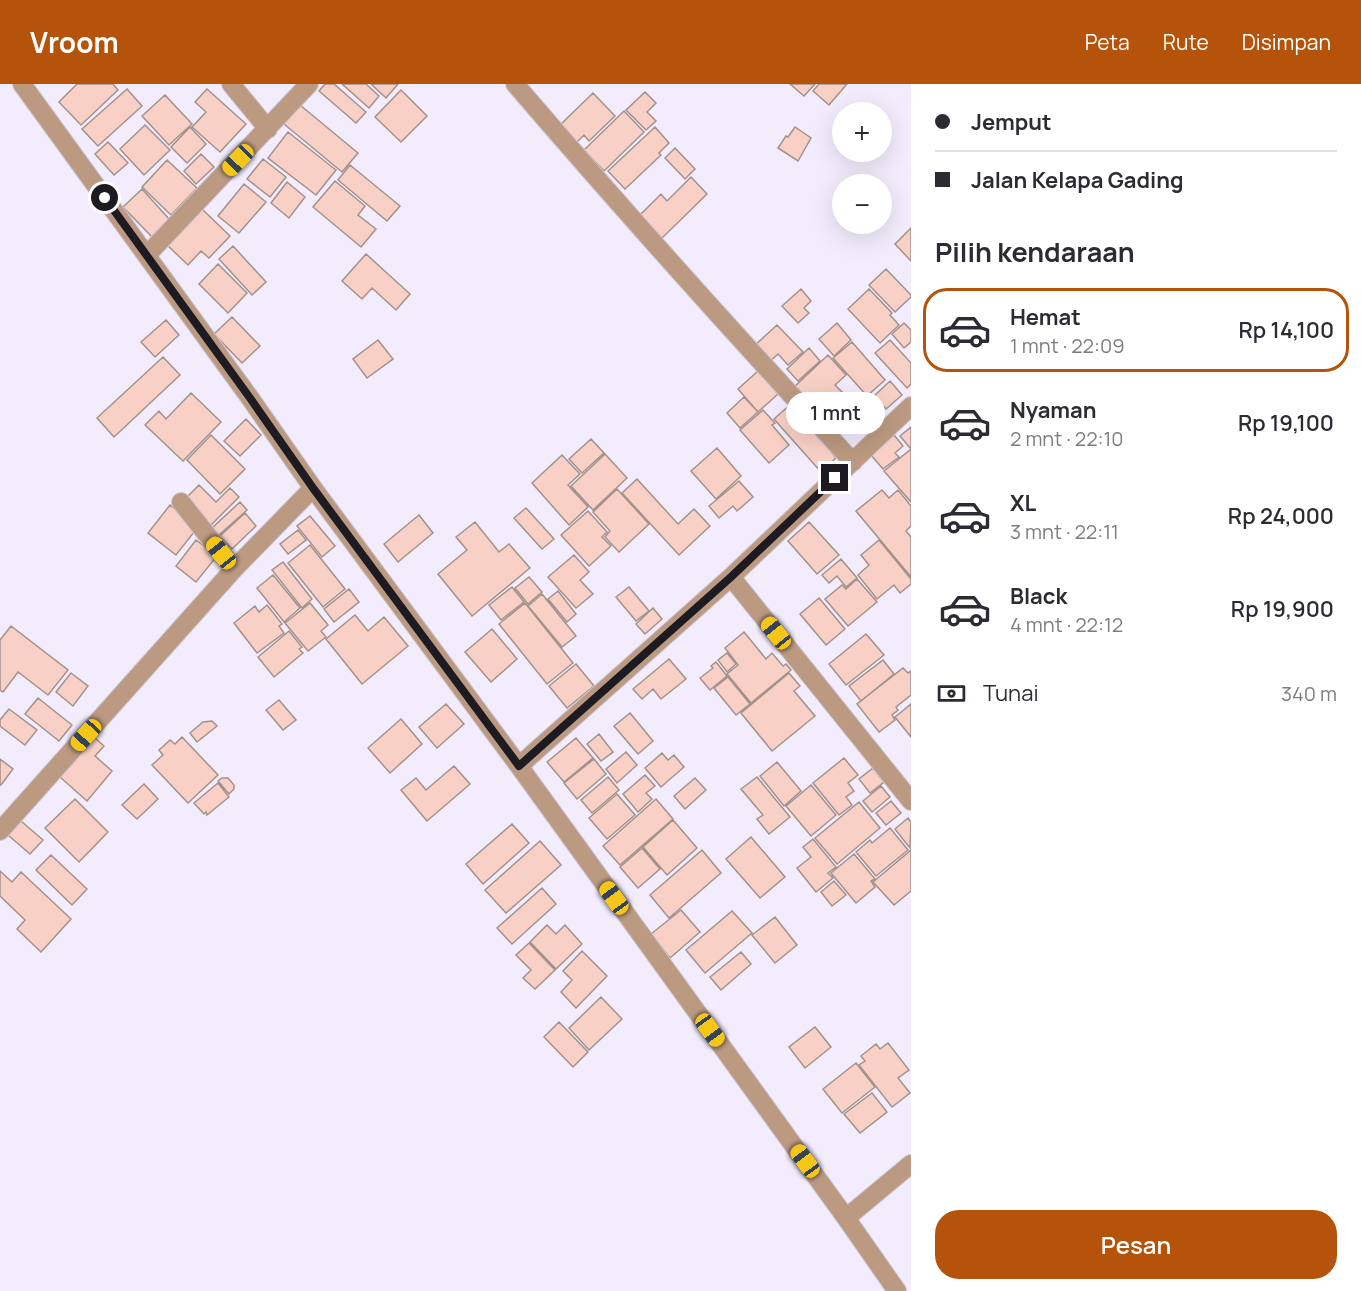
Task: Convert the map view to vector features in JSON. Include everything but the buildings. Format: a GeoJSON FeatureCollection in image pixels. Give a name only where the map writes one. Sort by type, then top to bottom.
{"type":"FeatureCollection","features":[{"type":"Feature","properties":{"kind":"street"},"geometry":{"type":"LineString","coordinates":[[22,84],[313,488],[519,766],[897,1291]]}},
{"type":"Feature","properties":{"kind":"street"},"geometry":{"type":"LineString","coordinates":[[231,84],[268,129]]}},
{"type":"Feature","properties":{"kind":"street"},"geometry":{"type":"LineString","coordinates":[[147,255],[309,84]]}},
{"type":"Feature","properties":{"kind":"street"},"geometry":{"type":"LineString","coordinates":[[515,84],[641,229],[853,462]]}},
{"type":"Feature","properties":{"kind":"street"},"geometry":{"type":"LineString","coordinates":[[519,766],[731,577],[911,406]]}},
{"type":"Feature","properties":{"kind":"street"},"geometry":{"type":"LineString","coordinates":[[0,831],[234,569],[313,488]]}},
{"type":"Feature","properties":{"kind":"street"},"geometry":{"type":"LineString","coordinates":[[180,502],[234,569]]}},
{"type":"Feature","properties":{"kind":"street"},"geometry":{"type":"LineString","coordinates":[[731,577],[911,801]]}},
{"type":"Feature","properties":{"kind":"street"},"geometry":{"type":"LineString","coordinates":[[846,1218],[911,1164]]}},
{"type":"Feature","properties":{"kind":"route"},"geometry":{"type":"LineString","coordinates":[[105,198],[313,488],[519,766],[731,577],[835,478]]}}]}
